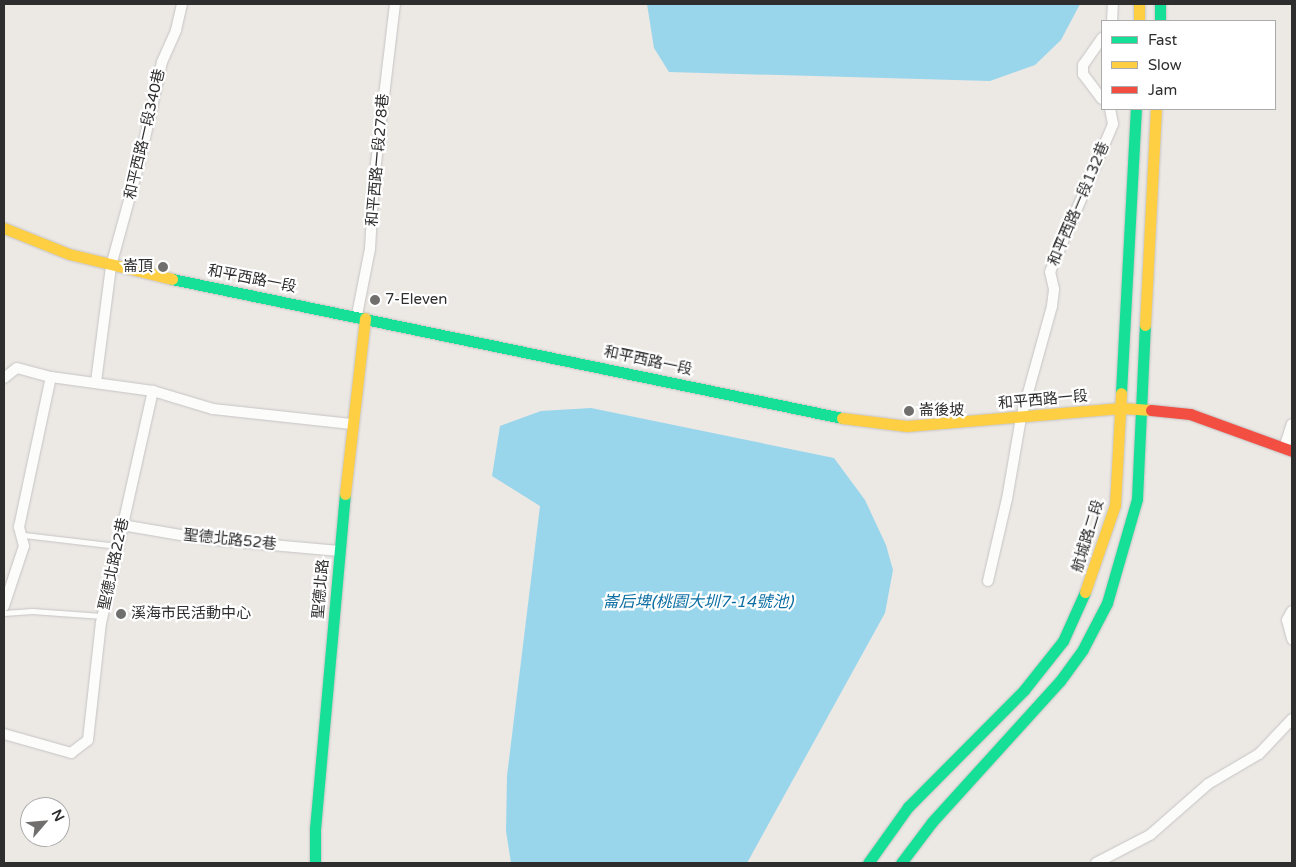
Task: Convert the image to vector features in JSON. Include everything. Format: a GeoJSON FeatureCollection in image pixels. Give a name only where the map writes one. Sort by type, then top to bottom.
{"type":"FeatureCollection","features":[{"type":"Feature","properties":{"kind":"street","name":"和平西路一段340巷"},"geometry":{"type":"LineString","coordinates":[[96,382],[111,266],[141,156],[162,62],[176,30],[182,4]]}},
{"type":"Feature","properties":{"kind":"street","name":"和平西路一段278巷"},"geometry":{"type":"LineString","coordinates":[[361,317],[370,249],[374,180],[395,4]]}},
{"type":"Feature","properties":{"kind":"street"},"geometry":{"type":"LineString","coordinates":[[1112,20],[1113,4]]}},
{"type":"Feature","properties":{"kind":"street"},"geometry":{"type":"LineString","coordinates":[[1139,4],[1139,20]]}},
{"type":"Feature","properties":{"kind":"street"},"geometry":{"type":"LineString","coordinates":[[1160,4],[1160,20]]}},
{"type":"Feature","properties":{"kind":"street"},"geometry":{"type":"LineString","coordinates":[[1101,39],[1083,64],[1083,74],[1101,98]]}},
{"type":"Feature","properties":{"kind":"street","name":"和平西路一段132巷"},"geometry":{"type":"LineString","coordinates":[[988,581],[1007,499],[1021,417],[1052,306],[1054,289],[1050,272],[1113,124],[1110,110]]}},
{"type":"Feature","properties":{"kind":"street","name":"航城路二段"},"geometry":{"type":"LineString","coordinates":[[868,863],[908,806],[1024,690],[1063,640],[1096,567],[1115,505],[1136,110]]}},
{"type":"Feature","properties":{"kind":"street"},"geometry":{"type":"LineString","coordinates":[[901,863],[932,822],[1060,681],[1083,649],[1106,603],[1136,499],[1156,110]]}},
{"type":"Feature","properties":{"kind":"street","name":"和平西路一段"},"geometry":{"type":"LineString","coordinates":[[4,228],[69,254],[111,266],[872,424],[907,426],[1121,408],[1142,409],[1190,414],[1288,450]]}},
{"type":"Feature","properties":{"kind":"street","name":"聖德北路"},"geometry":{"type":"LineString","coordinates":[[315,863],[315,830],[361,317]]}},
{"type":"Feature","properties":{"kind":"street"},"geometry":{"type":"LineString","coordinates":[[4,378],[17,368],[51,377],[153,391],[214,408],[351,424]]}},
{"type":"Feature","properties":{"kind":"street"},"geometry":{"type":"LineString","coordinates":[[4,606],[14,582],[24,546],[24,535],[19,527],[51,377]]}},
{"type":"Feature","properties":{"kind":"street","name":"聖德北路22巷"},"geometry":{"type":"LineString","coordinates":[[4,734],[72,753],[88,740],[102,616],[153,391]]}},
{"type":"Feature","properties":{"kind":"street"},"geometry":{"type":"LineString","coordinates":[[1288,450],[1292,424]]}},
{"type":"Feature","properties":{"kind":"street","name":"聖德北路52巷"},"geometry":{"type":"LineString","coordinates":[[122,525],[204,540],[339,551]]}},
{"type":"Feature","properties":{"kind":"street"},"geometry":{"type":"LineString","coordinates":[[1292,611],[1287,620],[1292,639]]}},
{"type":"Feature","properties":{"kind":"street"},"geometry":{"type":"LineString","coordinates":[[1096,863],[1150,835],[1176,809],[1208,784],[1259,754],[1292,719]]}},
{"type":"Feature","properties":{"kind":"lane"},"geometry":{"type":"LineString","coordinates":[[24,535],[117,546]]}},
{"type":"Feature","properties":{"kind":"lane"},"geometry":{"type":"LineString","coordinates":[[4,613],[32,611],[102,616]]}},
{"type":"Feature","properties":{"kind":"water"},"geometry":{"type":"Polygon","coordinates":[[[647,4],[1080,4],[1061,40],[1035,65],[990,81],[669,72],[654,48],[647,4]]]}},
{"type":"Feature","properties":{"kind":"water","name":"崙后埤(桃園大圳7-14號池)"},"geometry":{"type":"Polygon","coordinates":[[[591,408],[834,458],[865,500],[886,545],[893,570],[885,613],[747,863],[511,863],[506,831],[507,776],[540,506],[492,476],[500,426],[541,411],[591,408]]]}},
{"type":"Feature","properties":{"kind":"traffic: fast"},"geometry":{"type":"LineString","coordinates":[[1160,4],[1160,20]]}},
{"type":"Feature","properties":{"kind":"traffic: fast"},"geometry":{"type":"LineString","coordinates":[[1121,393],[1136,110]]}},
{"type":"Feature","properties":{"kind":"traffic: fast"},"geometry":{"type":"LineString","coordinates":[[172,279],[842,418]]}},
{"type":"Feature","properties":{"kind":"traffic: fast"},"geometry":{"type":"LineString","coordinates":[[901,863],[932,822],[1060,681],[1083,649],[1107,603],[1137,499],[1145,325]]}},
{"type":"Feature","properties":{"kind":"traffic: fast"},"geometry":{"type":"LineString","coordinates":[[315,863],[315,829],[345,494]]}},
{"type":"Feature","properties":{"kind":"traffic: fast"},"geometry":{"type":"LineString","coordinates":[[868,863],[908,807],[1024,690],[1063,641],[1085,592]]}},
{"type":"Feature","properties":{"kind":"traffic: slow"},"geometry":{"type":"LineString","coordinates":[[1139,4],[1139,20]]}},
{"type":"Feature","properties":{"kind":"traffic: slow"},"geometry":{"type":"LineString","coordinates":[[1145,325],[1156,110]]}},
{"type":"Feature","properties":{"kind":"traffic: slow"},"geometry":{"type":"LineString","coordinates":[[4,228],[69,254],[172,279]]}},
{"type":"Feature","properties":{"kind":"traffic: slow"},"geometry":{"type":"LineString","coordinates":[[345,494],[365,318]]}},
{"type":"Feature","properties":{"kind":"traffic: slow"},"geometry":{"type":"LineString","coordinates":[[1085,592],[1115,505],[1121,393]]}},
{"type":"Feature","properties":{"kind":"traffic: slow"},"geometry":{"type":"LineString","coordinates":[[842,418],[907,426],[1121,408],[1151,410]]}},
{"type":"Feature","properties":{"kind":"traffic: jam"},"geometry":{"type":"LineString","coordinates":[[1151,410],[1190,414],[1292,451]]}},
{"type":"Feature","properties":{"kind":"place","name":"崙頂"},"geometry":{"type":"Point","coordinates":[163,267]}},
{"type":"Feature","properties":{"kind":"place","name":"7-Eleven"},"geometry":{"type":"Point","coordinates":[375,300]}},
{"type":"Feature","properties":{"kind":"place","name":"崙後坡"},"geometry":{"type":"Point","coordinates":[909,411]}},
{"type":"Feature","properties":{"kind":"place","name":"溪海市民活動中心"},"geometry":{"type":"Point","coordinates":[121,614]}}]}
